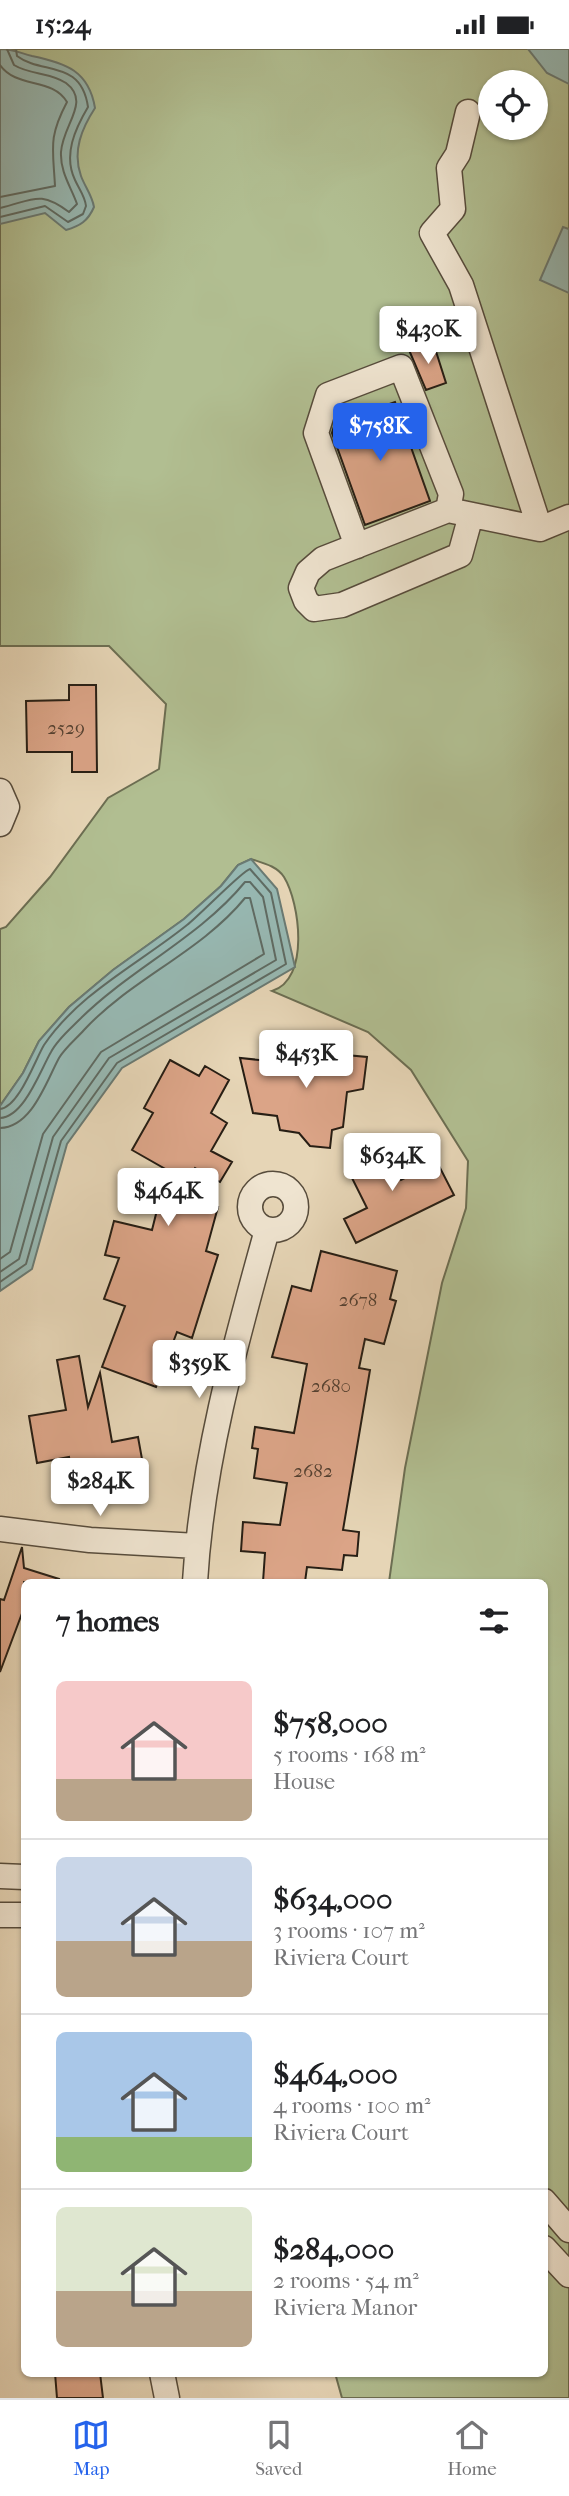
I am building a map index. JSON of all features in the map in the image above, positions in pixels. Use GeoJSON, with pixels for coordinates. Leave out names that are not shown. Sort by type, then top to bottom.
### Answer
{"type":"FeatureCollection","features":[{"type":"Feature","properties":{"kind":"street"},"geometry":{"type":"LineString","coordinates":[[468,112],[458,154],[449,168],[453,209],[432,233],[461,285],[540,529]]}},
{"type":"Feature","properties":{"kind":"street"},"geometry":{"type":"LineString","coordinates":[[357,546],[316,433],[328,395],[401,367],[459,513],[460,555],[342,605],[314,609],[306,601],[301,588],[308,572],[323,559],[357,546],[459,513],[540,529],[569,517]]}},
{"type":"Feature","properties":{"kind":"street"},"geometry":{"type":"LineString","coordinates":[[0,791],[7,807],[0,824]]}},
{"type":"Feature","properties":{"kind":"street"},"geometry":{"type":"LineString","coordinates":[[195,1579],[197,1546],[226,1380],[267,1230]]}},
{"type":"Feature","properties":{"kind":"street"},"geometry":{"type":"LineString","coordinates":[[0,1529],[90,1540],[197,1546]]}},
{"type":"Feature","properties":{"kind":"street"},"geometry":{"type":"LineString","coordinates":[[0,1876],[21,1877]]}},
{"type":"Feature","properties":{"kind":"street"},"geometry":{"type":"LineString","coordinates":[[0,1915],[21,1915]]}},
{"type":"Feature","properties":{"kind":"street"},"geometry":{"type":"LineString","coordinates":[[548,2205],[569,2229]]}},
{"type":"Feature","properties":{"kind":"street"},"geometry":{"type":"LineString","coordinates":[[548,2252],[569,2276]]}},
{"type":"Feature","properties":{"kind":"street"},"geometry":{"type":"LineString","coordinates":[[163,2377],[167,2398]]}},
{"type":"Feature","properties":{"kind":"green space"},"geometry":{"type":"Polygon","coordinates":[[[0,49],[569,49],[569,2398],[342,2398],[336,2377],[548,2377],[548,1579],[389,1579],[405,1468],[442,1283],[466,1208],[468,1161],[411,1070],[368,1032],[272,991],[284,984],[292,972],[297,957],[297,922],[290,889],[284,877],[274,868],[251,859],[238,865],[221,886],[184,919],[113,970],[69,1007],[39,1041],[23,1073],[0,1106],[0,929],[6,927],[50,877],[108,798],[159,769],[166,704],[109,646],[0,646],[0,49]]]}},
{"type":"Feature","properties":{"kind":"water"},"geometry":{"type":"Polygon","coordinates":[[[0,49],[13,50],[65,66],[81,77],[92,95],[95,108],[82,132],[78,167],[94,207],[86,219],[75,227],[66,230],[45,213],[0,224],[0,49]]]}},
{"type":"Feature","properties":{"kind":"water"},"geometry":{"type":"Polygon","coordinates":[[[528,49],[569,49],[569,84],[545,70],[528,49]]]}},
{"type":"Feature","properties":{"kind":"water"},"geometry":{"type":"Polygon","coordinates":[[[563,227],[569,229],[569,293],[540,280],[563,227]]]}},
{"type":"Feature","properties":{"kind":"water"},"geometry":{"type":"Polygon","coordinates":[[[251,859],[277,889],[295,967],[122,1068],[67,1144],[32,1269],[0,1291],[0,1106],[23,1073],[39,1041],[69,1007],[113,970],[184,919],[221,886],[238,865],[251,859]]]}},
{"type":"Feature","properties":{"kind":"building"},"geometry":{"type":"Polygon","coordinates":[[[433,342],[446,383],[426,390],[409,350],[433,342]]]}},
{"type":"Feature","properties":{"kind":"building"},"geometry":{"type":"Polygon","coordinates":[[[395,402],[430,501],[365,525],[332,433],[335,423],[395,402]]]}},
{"type":"Feature","properties":{"kind":"building"},"geometry":{"type":"Polygon","coordinates":[[[69,685],[96,685],[97,772],[72,772],[72,752],[27,752],[26,701],[69,700],[69,685]]]}},
{"type":"Feature","properties":{"kind":"building"},"geometry":{"type":"Polygon","coordinates":[[[312,1039],[343,1043],[346,1055],[367,1057],[363,1089],[347,1092],[343,1127],[332,1130],[330,1148],[310,1146],[299,1133],[280,1130],[277,1116],[253,1113],[240,1058],[309,1065],[312,1039]]]}},
{"type":"Feature","properties":{"kind":"building"},"geometry":{"type":"Polygon","coordinates":[[[170,1060],[199,1076],[205,1066],[229,1080],[211,1113],[227,1123],[211,1151],[232,1162],[220,1182],[195,1168],[179,1197],[218,1207],[206,1251],[218,1255],[192,1338],[177,1332],[156,1387],[102,1367],[125,1306],[104,1299],[119,1258],[105,1255],[114,1221],[152,1230],[167,1170],[132,1150],[153,1113],[144,1108],[170,1060]]]}},
{"type":"Feature","properties":{"kind":"building"},"geometry":{"type":"Polygon","coordinates":[[[385,1147],[401,1180],[437,1162],[454,1195],[356,1243],[344,1219],[367,1208],[346,1166],[385,1147]]]}},
{"type":"Feature","properties":{"kind":"building"},"geometry":{"type":"Polygon","coordinates":[[[321,1251],[397,1271],[390,1299],[396,1301],[384,1344],[365,1339],[359,1368],[370,1370],[343,1530],[359,1532],[357,1556],[344,1555],[342,1570],[307,1567],[305,1579],[263,1579],[265,1553],[241,1551],[243,1522],[280,1525],[287,1483],[254,1478],[258,1449],[252,1448],[255,1427],[294,1433],[307,1364],[272,1357],[292,1286],[311,1291],[321,1251]]]}},
{"type":"Feature","properties":{"kind":"building"},"geometry":{"type":"Polygon","coordinates":[[[79,1356],[88,1407],[100,1373],[112,1442],[138,1437],[144,1470],[92,1479],[93,1483],[74,1486],[69,1457],[37,1463],[29,1416],[66,1410],[57,1360],[79,1356]]]}},
{"type":"Feature","properties":{"kind":"building"},"geometry":{"type":"Polygon","coordinates":[[[22,1547],[24,1568],[59,1579],[21,1579],[21,1616],[0,1672],[0,1599],[4,1600],[22,1547]]]}},
{"type":"Feature","properties":{"kind":"building"},"geometry":{"type":"Polygon","coordinates":[[[55,2377],[100,2377],[103,2398],[57,2398],[55,2377]]]}}]}
